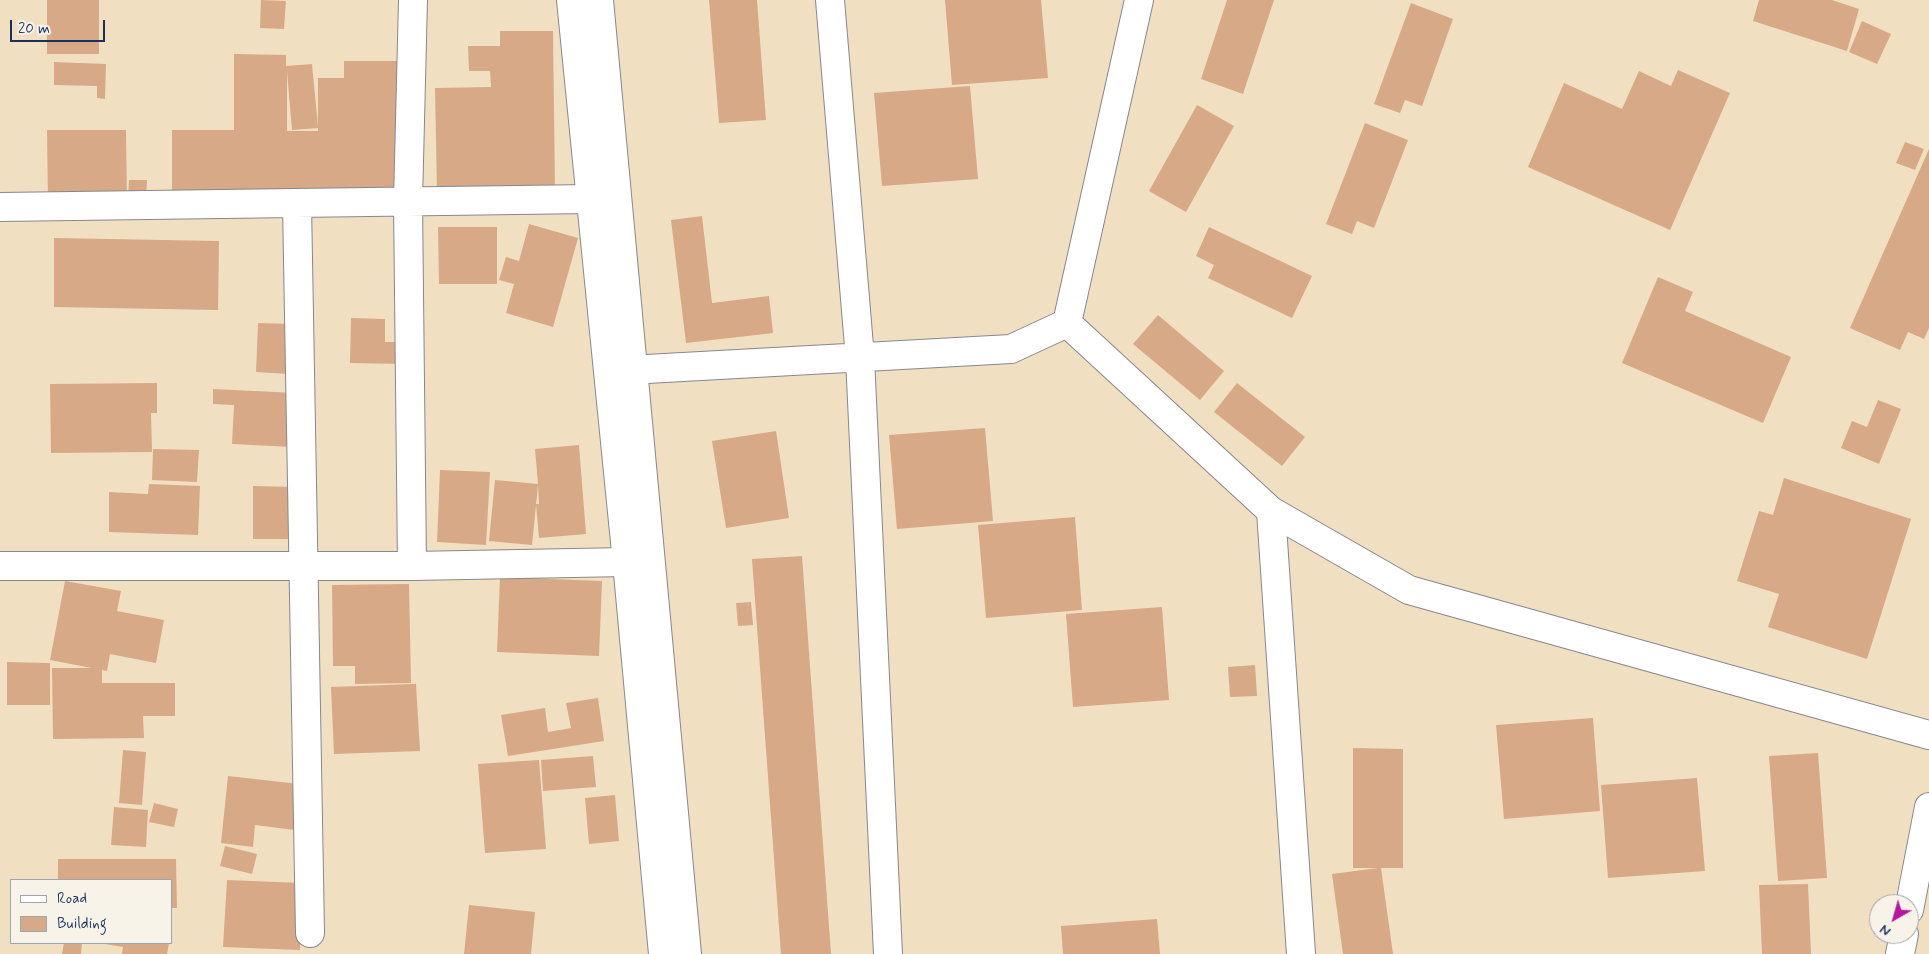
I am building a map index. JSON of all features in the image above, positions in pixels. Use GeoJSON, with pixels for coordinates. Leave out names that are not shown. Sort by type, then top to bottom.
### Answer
{"type":"FeatureCollection","features":[{"type":"Feature","properties":{"kind":"street"},"geometry":{"type":"LineString","coordinates":[[412,566],[408,202],[413,0]]}},
{"type":"Feature","properties":{"kind":"street"},"geometry":{"type":"LineString","coordinates":[[571,0],[591,199],[621,371],[687,954]]}},
{"type":"Feature","properties":{"kind":"street"},"geometry":{"type":"LineString","coordinates":[[599,0],[621,371],[628,562],[663,954]]}},
{"type":"Feature","properties":{"kind":"street"},"geometry":{"type":"LineString","coordinates":[[830,0],[860,358],[888,954]]}},
{"type":"Feature","properties":{"kind":"street"},"geometry":{"type":"LineString","coordinates":[[1067,323],[1139,0]]}},
{"type":"Feature","properties":{"kind":"street"},"geometry":{"type":"LineString","coordinates":[[0,207],[591,199]]}},
{"type":"Feature","properties":{"kind":"street"},"geometry":{"type":"LineString","coordinates":[[297,203],[310,933]]}},
{"type":"Feature","properties":{"kind":"street"},"geometry":{"type":"LineString","coordinates":[[621,371],[1011,349],[1067,323]]}},
{"type":"Feature","properties":{"kind":"street"},"geometry":{"type":"LineString","coordinates":[[1067,323],[1271,511],[1408,590],[1929,735]]}},
{"type":"Feature","properties":{"kind":"street"},"geometry":{"type":"LineString","coordinates":[[1271,511],[1301,954]]}},
{"type":"Feature","properties":{"kind":"street"},"geometry":{"type":"LineString","coordinates":[[0,566],[412,566],[628,562]]}},
{"type":"Feature","properties":{"kind":"street"},"geometry":{"type":"LineString","coordinates":[[1912,894],[1929,807]]}},
{"type":"Feature","properties":{"kind":"building"},"geometry":{"type":"Polygon","coordinates":[[[47,0],[99,0],[99,54],[47,54],[47,0]]]}},
{"type":"Feature","properties":{"kind":"building"},"geometry":{"type":"Polygon","coordinates":[[[261,0],[286,1],[284,29],[260,28],[261,0]]]}},
{"type":"Feature","properties":{"kind":"building"},"geometry":{"type":"Polygon","coordinates":[[[709,0],[757,0],[766,120],[719,123],[709,0]]]}},
{"type":"Feature","properties":{"kind":"building"},"geometry":{"type":"Polygon","coordinates":[[[945,0],[1041,0],[1048,78],[952,85],[945,0]]]}},
{"type":"Feature","properties":{"kind":"building"},"geometry":{"type":"Polygon","coordinates":[[[1227,0],[1274,0],[1243,94],[1201,79],[1227,0]]]}},
{"type":"Feature","properties":{"kind":"building"},"geometry":{"type":"Polygon","coordinates":[[[1759,0],[1832,0],[1859,9],[1847,51],[1753,21],[1759,0]]]}},
{"type":"Feature","properties":{"kind":"building"},"geometry":{"type":"Polygon","coordinates":[[[1411,3],[1453,19],[1422,106],[1405,100],[1400,113],[1374,104],[1411,3]]]}},
{"type":"Feature","properties":{"kind":"building"},"geometry":{"type":"Polygon","coordinates":[[[1862,21],[1891,34],[1877,64],[1849,52],[1862,21]]]}},
{"type":"Feature","properties":{"kind":"building"},"geometry":{"type":"Polygon","coordinates":[[[500,31],[553,31],[555,191],[437,192],[435,88],[491,87],[490,71],[469,71],[468,46],[500,46],[500,31]]]}},
{"type":"Feature","properties":{"kind":"building"},"geometry":{"type":"Polygon","coordinates":[[[234,54],[286,55],[286,66],[312,64],[318,126],[318,78],[344,78],[344,61],[401,61],[401,198],[172,198],[172,130],[234,130],[234,54]],[[287,71],[287,131],[318,131],[318,128],[292,130],[287,71]]]}},
{"type":"Feature","properties":{"kind":"building"},"geometry":{"type":"Polygon","coordinates":[[[54,62],[106,64],[105,99],[97,98],[97,86],[54,85],[54,62]]]}},
{"type":"Feature","properties":{"kind":"building"},"geometry":{"type":"Polygon","coordinates":[[[1678,70],[1730,93],[1670,230],[1528,167],[1564,83],[1622,109],[1639,71],[1671,86],[1678,70]]]}},
{"type":"Feature","properties":{"kind":"building"},"geometry":{"type":"Polygon","coordinates":[[[970,86],[978,179],[882,186],[874,93],[970,86]]]}},
{"type":"Feature","properties":{"kind":"building"},"geometry":{"type":"Polygon","coordinates":[[[1197,105],[1234,126],[1186,212],[1149,191],[1197,105]]]}},
{"type":"Feature","properties":{"kind":"building"},"geometry":{"type":"Polygon","coordinates":[[[1365,123],[1408,140],[1374,228],[1357,221],[1352,234],[1326,224],[1365,123]]]}},
{"type":"Feature","properties":{"kind":"building"},"geometry":{"type":"Polygon","coordinates":[[[47,130],[126,130],[127,201],[48,202],[47,130]]]}},
{"type":"Feature","properties":{"kind":"building"},"geometry":{"type":"Polygon","coordinates":[[[1905,142],[1924,149],[1915,170],[1896,163],[1905,142]]]}},
{"type":"Feature","properties":{"kind":"building"},"geometry":{"type":"Polygon","coordinates":[[[1929,149],[1929,328],[1924,339],[1908,332],[1900,350],[1850,328],[1929,149]]]}},
{"type":"Feature","properties":{"kind":"building"},"geometry":{"type":"Polygon","coordinates":[[[129,180],[147,180],[146,198],[128,197],[129,180]]]}},
{"type":"Feature","properties":{"kind":"building"},"geometry":{"type":"Polygon","coordinates":[[[702,216],[712,303],[769,296],[773,333],[686,343],[671,220],[702,216]]]}},
{"type":"Feature","properties":{"kind":"building"},"geometry":{"type":"Polygon","coordinates":[[[529,224],[578,238],[553,327],[506,313],[514,284],[499,280],[506,257],[519,261],[529,224]]]}},
{"type":"Feature","properties":{"kind":"building"},"geometry":{"type":"Polygon","coordinates":[[[438,227],[497,227],[497,284],[439,284],[438,227]]]}},
{"type":"Feature","properties":{"kind":"building"},"geometry":{"type":"Polygon","coordinates":[[[1209,227],[1312,276],[1292,318],[1208,278],[1214,265],[1196,256],[1209,227]]]}},
{"type":"Feature","properties":{"kind":"building"},"geometry":{"type":"Polygon","coordinates":[[[54,238],[219,241],[218,310],[54,307],[54,238]]]}},
{"type":"Feature","properties":{"kind":"building"},"geometry":{"type":"Polygon","coordinates":[[[1658,277],[1693,292],[1685,311],[1791,357],[1763,423],[1622,363],[1658,277]]]}},
{"type":"Feature","properties":{"kind":"building"},"geometry":{"type":"Polygon","coordinates":[[[1158,315],[1224,371],[1200,400],[1133,344],[1158,315]]]}},
{"type":"Feature","properties":{"kind":"building"},"geometry":{"type":"Polygon","coordinates":[[[351,318],[385,319],[385,342],[401,342],[401,364],[350,363],[351,318]]]}},
{"type":"Feature","properties":{"kind":"building"},"geometry":{"type":"Polygon","coordinates":[[[258,323],[290,324],[288,374],[256,372],[258,323]]]}},
{"type":"Feature","properties":{"kind":"building"},"geometry":{"type":"Polygon","coordinates":[[[157,383],[157,413],[151,413],[152,452],[51,453],[50,384],[157,383]]]}},
{"type":"Feature","properties":{"kind":"building"},"geometry":{"type":"Polygon","coordinates":[[[1237,383],[1305,437],[1282,466],[1214,412],[1237,383]]]}},
{"type":"Feature","properties":{"kind":"building"},"geometry":{"type":"Polygon","coordinates":[[[213,389],[296,393],[293,447],[232,444],[234,405],[213,404],[213,389]]]}},
{"type":"Feature","properties":{"kind":"building"},"geometry":{"type":"Polygon","coordinates":[[[1878,400],[1901,409],[1879,464],[1841,448],[1852,421],[1867,427],[1878,400]]]}},
{"type":"Feature","properties":{"kind":"building"},"geometry":{"type":"Polygon","coordinates":[[[985,428],[993,521],[897,529],[889,435],[985,428]]]}},
{"type":"Feature","properties":{"kind":"building"},"geometry":{"type":"Polygon","coordinates":[[[776,431],[789,518],[726,528],[712,441],[776,431]]]}},
{"type":"Feature","properties":{"kind":"building"},"geometry":{"type":"Polygon","coordinates":[[[579,445],[586,534],[539,538],[536,505],[532,545],[489,541],[495,480],[538,484],[535,449],[579,445]],[[538,485],[536,504],[539,504],[538,485]]]}},
{"type":"Feature","properties":{"kind":"building"},"geometry":{"type":"Polygon","coordinates":[[[153,449],[199,450],[197,482],[152,480],[153,449]]]}},
{"type":"Feature","properties":{"kind":"building"},"geometry":{"type":"Polygon","coordinates":[[[440,470],[490,472],[486,545],[437,542],[440,470]]]}},
{"type":"Feature","properties":{"kind":"building"},"geometry":{"type":"Polygon","coordinates":[[[1784,478],[1911,519],[1867,659],[1768,627],[1779,594],[1737,581],[1759,511],[1773,515],[1784,478]]]}},
{"type":"Feature","properties":{"kind":"building"},"geometry":{"type":"Polygon","coordinates":[[[149,484],[200,486],[198,535],[109,532],[109,492],[148,494],[149,484]]]}},
{"type":"Feature","properties":{"kind":"building"},"geometry":{"type":"Polygon","coordinates":[[[253,486],[294,487],[294,539],[253,539],[253,486]]]}},
{"type":"Feature","properties":{"kind":"building"},"geometry":{"type":"Polygon","coordinates":[[[1075,517],[1082,610],[986,618],[978,525],[1075,517]]]}},
{"type":"Feature","properties":{"kind":"building"},"geometry":{"type":"Polygon","coordinates":[[[802,556],[831,954],[781,954],[752,559],[802,556]]]}},
{"type":"Feature","properties":{"kind":"building"},"geometry":{"type":"Polygon","coordinates":[[[500,577],[602,581],[599,656],[497,652],[500,577]]]}},
{"type":"Feature","properties":{"kind":"building"},"geometry":{"type":"Polygon","coordinates":[[[65,581],[121,591],[117,611],[164,620],[156,663],[110,654],[107,671],[102,670],[102,683],[175,683],[175,716],[143,716],[144,738],[53,739],[52,668],[92,668],[50,660],[65,581]]]}},
{"type":"Feature","properties":{"kind":"building"},"geometry":{"type":"Polygon","coordinates":[[[409,584],[411,683],[355,684],[355,666],[333,666],[332,585],[409,584]]]}},
{"type":"Feature","properties":{"kind":"building"},"geometry":{"type":"Polygon","coordinates":[[[751,602],[753,625],[738,626],[736,603],[751,602]]]}},
{"type":"Feature","properties":{"kind":"building"},"geometry":{"type":"Polygon","coordinates":[[[1162,607],[1169,700],[1073,707],[1066,614],[1162,607]]]}},
{"type":"Feature","properties":{"kind":"building"},"geometry":{"type":"Polygon","coordinates":[[[7,662],[50,663],[50,705],[7,705],[7,662]]]}},
{"type":"Feature","properties":{"kind":"building"},"geometry":{"type":"Polygon","coordinates":[[[1255,665],[1257,696],[1230,697],[1228,667],[1255,665]]]}},
{"type":"Feature","properties":{"kind":"building"},"geometry":{"type":"Polygon","coordinates":[[[416,684],[420,751],[334,754],[331,687],[416,684]]]}},
{"type":"Feature","properties":{"kind":"building"},"geometry":{"type":"Polygon","coordinates":[[[598,698],[604,741],[508,756],[501,715],[545,708],[548,732],[571,728],[566,703],[598,698]]]}},
{"type":"Feature","properties":{"kind":"building"},"geometry":{"type":"Polygon","coordinates":[[[1593,718],[1600,811],[1504,819],[1496,725],[1593,718]]]}},
{"type":"Feature","properties":{"kind":"building"},"geometry":{"type":"Polygon","coordinates":[[[1353,748],[1403,749],[1403,868],[1381,868],[1393,954],[1343,954],[1332,874],[1378,868],[1353,868],[1353,748]]]}},
{"type":"Feature","properties":{"kind":"building"},"geometry":{"type":"Polygon","coordinates":[[[123,750],[146,752],[142,805],[119,803],[123,750]]]}},
{"type":"Feature","properties":{"kind":"building"},"geometry":{"type":"Polygon","coordinates":[[[1818,753],[1827,878],[1778,881],[1769,756],[1818,753]]]}},
{"type":"Feature","properties":{"kind":"building"},"geometry":{"type":"Polygon","coordinates":[[[593,756],[596,787],[543,791],[541,760],[593,756]]]}},
{"type":"Feature","properties":{"kind":"building"},"geometry":{"type":"Polygon","coordinates":[[[539,760],[546,849],[485,853],[478,764],[539,760]]]}},
{"type":"Feature","properties":{"kind":"building"},"geometry":{"type":"Polygon","coordinates":[[[228,776],[299,784],[294,830],[255,825],[253,847],[221,843],[228,776]]]}},
{"type":"Feature","properties":{"kind":"building"},"geometry":{"type":"Polygon","coordinates":[[[1697,778],[1705,871],[1608,878],[1601,785],[1697,778]]]}},
{"type":"Feature","properties":{"kind":"building"},"geometry":{"type":"Polygon","coordinates":[[[615,795],[619,841],[589,844],[585,798],[615,795]]]}},
{"type":"Feature","properties":{"kind":"building"},"geometry":{"type":"Polygon","coordinates":[[[154,803],[178,809],[174,827],[149,822],[154,803]]]}},
{"type":"Feature","properties":{"kind":"building"},"geometry":{"type":"Polygon","coordinates":[[[114,807],[148,810],[146,847],[111,845],[114,807]]]}},
{"type":"Feature","properties":{"kind":"building"},"geometry":{"type":"Polygon","coordinates":[[[225,846],[257,854],[252,874],[220,866],[225,846]]]}},
{"type":"Feature","properties":{"kind":"building"},"geometry":{"type":"Polygon","coordinates":[[[58,859],[176,859],[177,908],[172,908],[172,879],[58,879],[58,859]]]}},
{"type":"Feature","properties":{"kind":"building"},"geometry":{"type":"Polygon","coordinates":[[[227,880],[302,883],[300,950],[223,947],[227,880]]]}},
{"type":"Feature","properties":{"kind":"building"},"geometry":{"type":"Polygon","coordinates":[[[1808,884],[1811,954],[1762,954],[1759,885],[1808,884]]]}},
{"type":"Feature","properties":{"kind":"building"},"geometry":{"type":"Polygon","coordinates":[[[469,905],[535,912],[531,954],[464,954],[469,905]]]}},
{"type":"Feature","properties":{"kind":"building"},"geometry":{"type":"Polygon","coordinates":[[[1157,919],[1160,954],[1063,954],[1061,926],[1157,919]]]}},
{"type":"Feature","properties":{"kind":"building"},"geometry":{"type":"Polygon","coordinates":[[[64,944],[82,944],[81,954],[62,954],[64,944]]]}},
{"type":"Feature","properties":{"kind":"building"},"geometry":{"type":"Polygon","coordinates":[[[105,944],[169,944],[167,954],[122,954],[123,947],[105,944]]]}}]}
